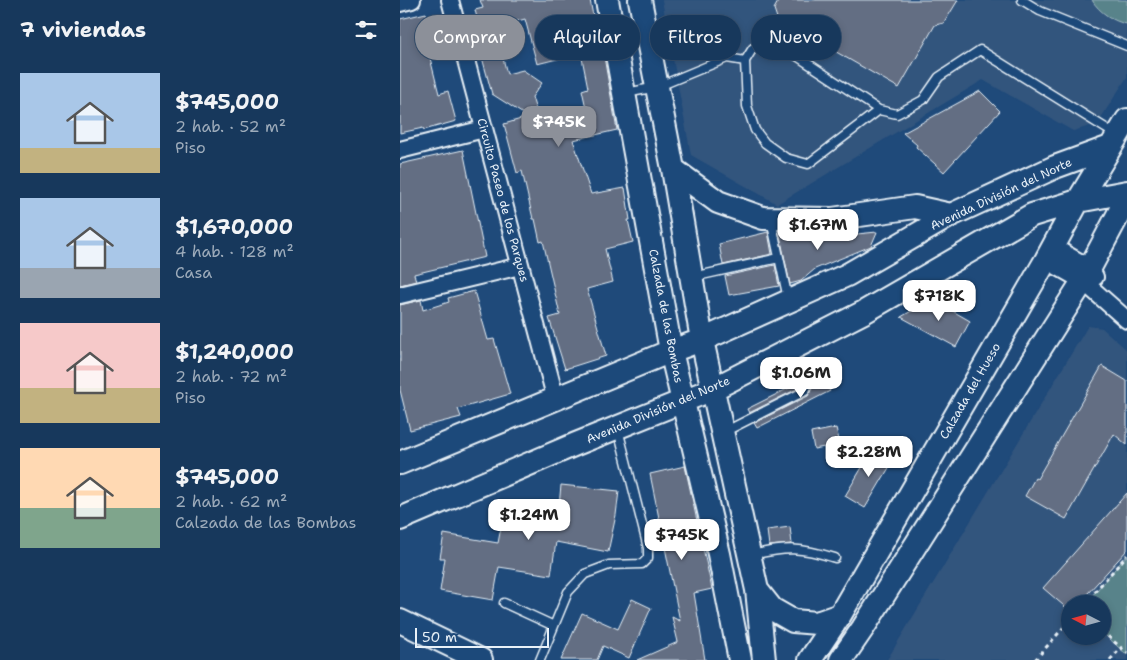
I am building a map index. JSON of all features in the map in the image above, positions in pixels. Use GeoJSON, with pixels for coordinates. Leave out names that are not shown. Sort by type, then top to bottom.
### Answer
{"type":"FeatureCollection","features":[{"type":"Feature","properties":{"kind":"main road","name":"Calzada de las Bombas"},"geometry":{"type":"LineString","coordinates":[[607,0],[671,351],[719,554],[740,660]]}},
{"type":"Feature","properties":{"kind":"main road"},"geometry":{"type":"LineString","coordinates":[[640,0],[673,169],[702,340],[757,590],[764,660]]}},
{"type":"Feature","properties":{"kind":"main road","name":"Avenida División del Norte"},"geometry":{"type":"LineString","coordinates":[[400,463],[671,351],[702,340],[847,275],[951,215],[1055,167],[1118,134]]}},
{"type":"Feature","properties":{"kind":"main road","name":"Calzada del Hueso"},"geometry":{"type":"LineString","coordinates":[[810,660],[840,615],[1118,134]]}},
{"type":"Feature","properties":{"kind":"main road"},"geometry":{"type":"LineString","coordinates":[[673,169],[718,202],[763,218],[832,219],[915,207],[951,215]]}},
{"type":"Feature","properties":{"kind":"main road","name":"Avenida División del Norte"},"geometry":{"type":"LineString","coordinates":[[401,520],[618,427],[713,389],[864,312],[1032,215],[1078,201],[1127,192]]}},
{"type":"Feature","properties":{"kind":"main road"},"geometry":{"type":"LineString","coordinates":[[841,660],[1087,274],[1127,198]]}},
{"type":"Feature","properties":{"kind":"main road"},"geometry":{"type":"LineString","coordinates":[[757,590],[772,610],[793,621],[817,623],[840,615]]}},
{"type":"Feature","properties":{"kind":"main road"},"geometry":{"type":"LineString","coordinates":[[400,621],[481,660]]}},
{"type":"Feature","properties":{"kind":"street"},"geometry":{"type":"LineString","coordinates":[[400,3],[412,0]]}},
{"type":"Feature","properties":{"kind":"street","name":"Circuito Paseo de los Parques"},"geometry":{"type":"LineString","coordinates":[[450,0],[556,400]]}},
{"type":"Feature","properties":{"kind":"street"},"geometry":{"type":"LineString","coordinates":[[400,150],[484,129]]}},
{"type":"Feature","properties":{"kind":"street"},"geometry":{"type":"LineString","coordinates":[[1050,253],[1087,274],[1123,316]]}},
{"type":"Feature","properties":{"kind":"street"},"geometry":{"type":"LineString","coordinates":[[400,294],[520,266]]}},
{"type":"Feature","properties":{"kind":"lane"},"geometry":{"type":"LineString","coordinates":[[1022,0],[1040,11],[1127,46]]}},
{"type":"Feature","properties":{"kind":"lane"},"geometry":{"type":"LineString","coordinates":[[879,110],[808,164],[786,158],[765,143],[755,130],[747,106],[745,61],[753,48],[766,44],[780,45],[879,110],[897,114],[923,100],[939,77],[980,50],[1118,134]]}},
{"type":"Feature","properties":{"kind":"lane"},"geometry":{"type":"LineString","coordinates":[[624,93],[657,87],[727,58],[745,61]]}},
{"type":"Feature","properties":{"kind":"lane"},"geometry":{"type":"LineString","coordinates":[[770,218],[788,301]]}},
{"type":"Feature","properties":{"kind":"lane"},"geometry":{"type":"LineString","coordinates":[[691,278],[779,258]]}},
{"type":"Feature","properties":{"kind":"lane"},"geometry":{"type":"LineString","coordinates":[[722,432],[806,390],[807,386],[790,350]]}},
{"type":"Feature","properties":{"kind":"lane"},"geometry":{"type":"LineString","coordinates":[[540,660],[568,592],[585,574],[609,565],[642,564],[648,558],[648,548],[618,427]]}},
{"type":"Feature","properties":{"kind":"lane"},"geometry":{"type":"LineString","coordinates":[[749,555],[772,550],[798,548],[835,558]]}},
{"type":"Feature","properties":{"kind":"lane"},"geometry":{"type":"LineString","coordinates":[[504,604],[554,626]]}},
{"type":"Feature","properties":{"kind":"path"},"geometry":{"type":"LineString","coordinates":[[1092,595],[1127,555]]}},
{"type":"Feature","properties":{"kind":"path"},"geometry":{"type":"LineString","coordinates":[[1035,660],[1061,630]]}},
{"type":"Feature","properties":{"kind":"path"},"geometry":{"type":"LineString","coordinates":[[1111,639],[1127,653]]}},
{"type":"Feature","properties":{"kind":"path"},"geometry":{"type":"LineString","coordinates":[[1110,660],[1121,648]]}},
{"type":"Feature","properties":{"kind":"shaded area"},"geometry":{"type":"Polygon","coordinates":[[[662,0],[1127,0],[1127,77],[1097,124],[1073,131],[983,80],[777,204],[691,155],[673,60],[741,60],[741,15],[665,15],[662,0]]]}},
{"type":"Feature","properties":{"kind":"shaded area"},"geometry":{"type":"Polygon","coordinates":[[[1088,326],[1102,328],[1127,350],[1127,660],[887,660],[1088,326]]]}},
{"type":"Feature","properties":{"kind":"green space"},"geometry":{"type":"Polygon","coordinates":[[[1092,0],[1127,0],[1127,24],[1107,16],[1092,0]]]}},
{"type":"Feature","properties":{"kind":"green space"},"geometry":{"type":"Polygon","coordinates":[[[1127,555],[1127,655],[1111,640],[1111,595],[1093,595],[1127,555]]]}},
{"type":"Feature","properties":{"kind":"building"},"geometry":{"type":"Polygon","coordinates":[[[480,0],[590,0],[593,15],[535,15],[535,56],[525,15],[476,15],[475,10],[483,8],[480,0]]]}},
{"type":"Feature","properties":{"kind":"building"},"geometry":{"type":"Polygon","coordinates":[[[779,0],[958,0],[944,23],[935,25],[899,88],[841,55],[841,15],[776,15],[774,9],[779,0]]]}},
{"type":"Feature","properties":{"kind":"building"},"geometry":{"type":"Polygon","coordinates":[[[415,16],[415,60],[430,60],[439,94],[448,91],[456,121],[424,130],[423,128],[400,133],[400,19],[415,16]]]}},
{"type":"Feature","properties":{"kind":"building"},"geometry":{"type":"Polygon","coordinates":[[[483,60],[503,60],[507,74],[523,70],[542,83],[532,97],[541,127],[588,117],[582,90],[588,88],[582,60],[605,60],[617,130],[573,140],[591,194],[625,188],[630,220],[628,220],[633,242],[605,249],[613,282],[587,289],[606,356],[565,369],[549,318],[560,315],[543,241],[540,242],[535,219],[533,219],[522,171],[517,173],[504,124],[528,117],[492,94],[483,60]]]}},
{"type":"Feature","properties":{"kind":"building"},"geometry":{"type":"Polygon","coordinates":[[[536,60],[553,60],[537,64],[536,60]]]}},
{"type":"Feature","properties":{"kind":"building"},"geometry":{"type":"Polygon","coordinates":[[[980,91],[1000,111],[944,172],[903,133],[980,91]]]}},
{"type":"Feature","properties":{"kind":"building"},"geometry":{"type":"Polygon","coordinates":[[[463,150],[485,257],[414,274],[416,281],[400,285],[400,164],[463,150]]]}},
{"type":"Feature","properties":{"kind":"building"},"geometry":{"type":"Polygon","coordinates":[[[779,231],[816,232],[817,238],[877,232],[871,246],[815,269],[801,281],[790,284],[779,231]]]}},
{"type":"Feature","properties":{"kind":"building"},"geometry":{"type":"Polygon","coordinates":[[[768,232],[772,254],[723,265],[719,244],[768,232]]]}},
{"type":"Feature","properties":{"kind":"building"},"geometry":{"type":"Polygon","coordinates":[[[775,265],[779,286],[729,295],[725,276],[775,265]]]}},
{"type":"Feature","properties":{"kind":"building"},"geometry":{"type":"Polygon","coordinates":[[[474,291],[488,340],[494,339],[510,394],[458,409],[461,417],[410,430],[400,390],[400,305],[421,300],[423,310],[449,302],[448,298],[474,291]]]}},
{"type":"Feature","properties":{"kind":"building"},"geometry":{"type":"Polygon","coordinates":[[[932,299],[970,321],[956,347],[901,317],[932,299]]]}},
{"type":"Feature","properties":{"kind":"building"},"geometry":{"type":"Polygon","coordinates":[[[1102,366],[1127,381],[1127,445],[1114,434],[1066,519],[1025,496],[1035,478],[1037,479],[1102,366]]]}},
{"type":"Feature","properties":{"kind":"building"},"geometry":{"type":"Polygon","coordinates":[[[821,372],[830,391],[757,428],[754,423],[808,396],[813,386],[809,377],[821,372]]]}},
{"type":"Feature","properties":{"kind":"building"},"geometry":{"type":"Polygon","coordinates":[[[799,383],[801,387],[749,413],[747,409],[799,383]]]}},
{"type":"Feature","properties":{"kind":"building"},"geometry":{"type":"Polygon","coordinates":[[[836,428],[840,444],[814,449],[811,433],[836,428]]]}},
{"type":"Feature","properties":{"kind":"building"},"geometry":{"type":"Polygon","coordinates":[[[873,449],[893,461],[865,508],[845,496],[873,449]]]}},
{"type":"Feature","properties":{"kind":"building"},"geometry":{"type":"Polygon","coordinates":[[[685,466],[712,589],[694,593],[705,660],[637,660],[678,642],[672,617],[680,621],[650,474],[685,466]]]}},
{"type":"Feature","properties":{"kind":"building"},"geometry":{"type":"Polygon","coordinates":[[[561,485],[619,491],[608,552],[556,542],[551,575],[499,567],[493,600],[440,591],[445,558],[440,558],[444,534],[498,543],[505,507],[558,517],[561,485]]]}},
{"type":"Feature","properties":{"kind":"building"},"geometry":{"type":"Polygon","coordinates":[[[1127,493],[1127,550],[1086,595],[1061,595],[1061,603],[1043,588],[1127,493]]]}},
{"type":"Feature","properties":{"kind":"building"},"geometry":{"type":"Polygon","coordinates":[[[790,527],[792,544],[769,546],[767,530],[790,527]]]}},
{"type":"Feature","properties":{"kind":"building"},"geometry":{"type":"Polygon","coordinates":[[[632,599],[651,608],[629,658],[603,646],[597,660],[561,660],[582,613],[618,629],[632,599]]]}}]}
